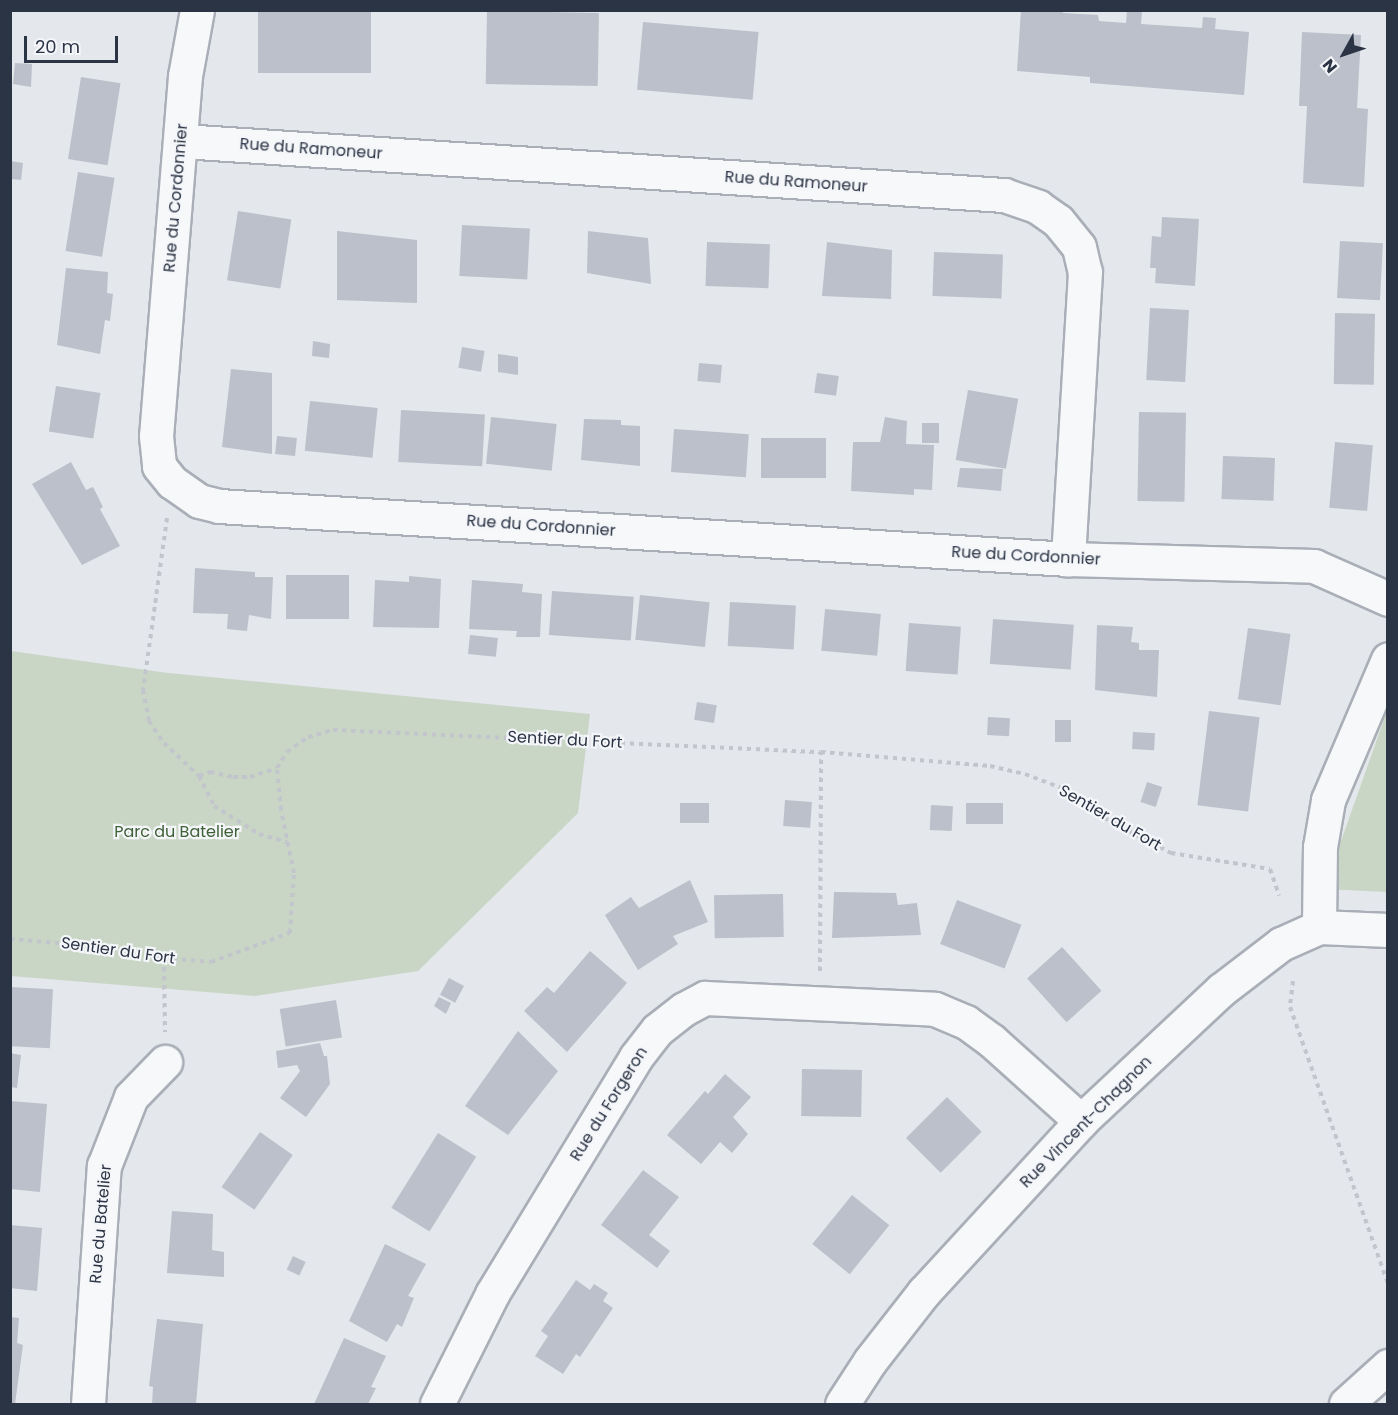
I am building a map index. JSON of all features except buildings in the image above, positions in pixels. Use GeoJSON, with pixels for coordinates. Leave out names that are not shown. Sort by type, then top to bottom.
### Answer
{"type":"FeatureCollection","features":[{"type":"Feature","properties":{"kind":"street","name":"Rue du Cordonnier"},"geometry":{"type":"LineString","coordinates":[[196,10],[185,76],[182,141],[156,436],[159,466],[172,482],[199,501],[219,506],[1068,559],[1314,566],[1388,598]]}},
{"type":"Feature","properties":{"kind":"street","name":"Rue du Ramoneur"},"geometry":{"type":"LineString","coordinates":[[182,141],[1004,195],[1038,207],[1058,221],[1079,248],[1085,272],[1068,559]]}},
{"type":"Feature","properties":{"kind":"street"},"geometry":{"type":"LineString","coordinates":[[1319,927],[1320,847],[1328,800],[1388,659]]}},
{"type":"Feature","properties":{"kind":"street","name":"Rue Vincent-Chagnon"},"geometry":{"type":"LineString","coordinates":[[842,1404],[870,1361],[924,1292],[1081,1122],[1221,990],[1258,959],[1281,944],[1319,927],[1388,930]]}},
{"type":"Feature","properties":{"kind":"street","name":"Rue du Forgeron"},"geometry":{"type":"LineString","coordinates":[[437,1404],[492,1294],[636,1057],[657,1030],[684,1009],[705,998],[935,1009],[966,1022],[992,1041],[1081,1122]]}},
{"type":"Feature","properties":{"kind":"street","name":"Rue du Batelier"},"geometry":{"type":"LineString","coordinates":[[88,1404],[104,1166],[131,1097],[165,1062]]}},
{"type":"Feature","properties":{"kind":"street"},"geometry":{"type":"LineString","coordinates":[[1347,1404],[1388,1366]]}},
{"type":"Feature","properties":{"kind":"path"},"geometry":{"type":"LineString","coordinates":[[172,482],[143,690],[148,721],[164,743],[199,776],[214,806],[259,834],[287,842]]}},
{"type":"Feature","properties":{"kind":"path","name":"Sentier du Fort"},"geometry":{"type":"LineString","coordinates":[[10,939],[92,946],[164,958],[211,962],[290,933],[294,873],[287,842],[277,768],[287,752],[308,737],[333,729],[821,752],[990,766],[1025,774],[1061,788],[1104,818],[1171,853],[1270,869],[1279,895]]}},
{"type":"Feature","properties":{"kind":"path"},"geometry":{"type":"LineString","coordinates":[[820,1002],[821,752]]}},
{"type":"Feature","properties":{"kind":"path"},"geometry":{"type":"LineString","coordinates":[[199,776],[210,771],[233,777],[250,777],[277,768]]}},
{"type":"Feature","properties":{"kind":"path"},"geometry":{"type":"LineString","coordinates":[[164,958],[165,1062]]}},
{"type":"Feature","properties":{"kind":"path"},"geometry":{"type":"LineString","coordinates":[[1293,981],[1290,1006],[1388,1283]]}},
{"type":"Feature","properties":{"kind":"green space","name":"Parc du Batelier"},"geometry":{"type":"Polygon","coordinates":[[[11,651],[168,673],[590,714],[578,813],[418,971],[255,996],[11,976],[11,651]]]}},
{"type":"Feature","properties":{"kind":"green space"},"geometry":{"type":"Polygon","coordinates":[[[1387,711],[1387,892],[1324,889],[1387,711]]]}}]}
